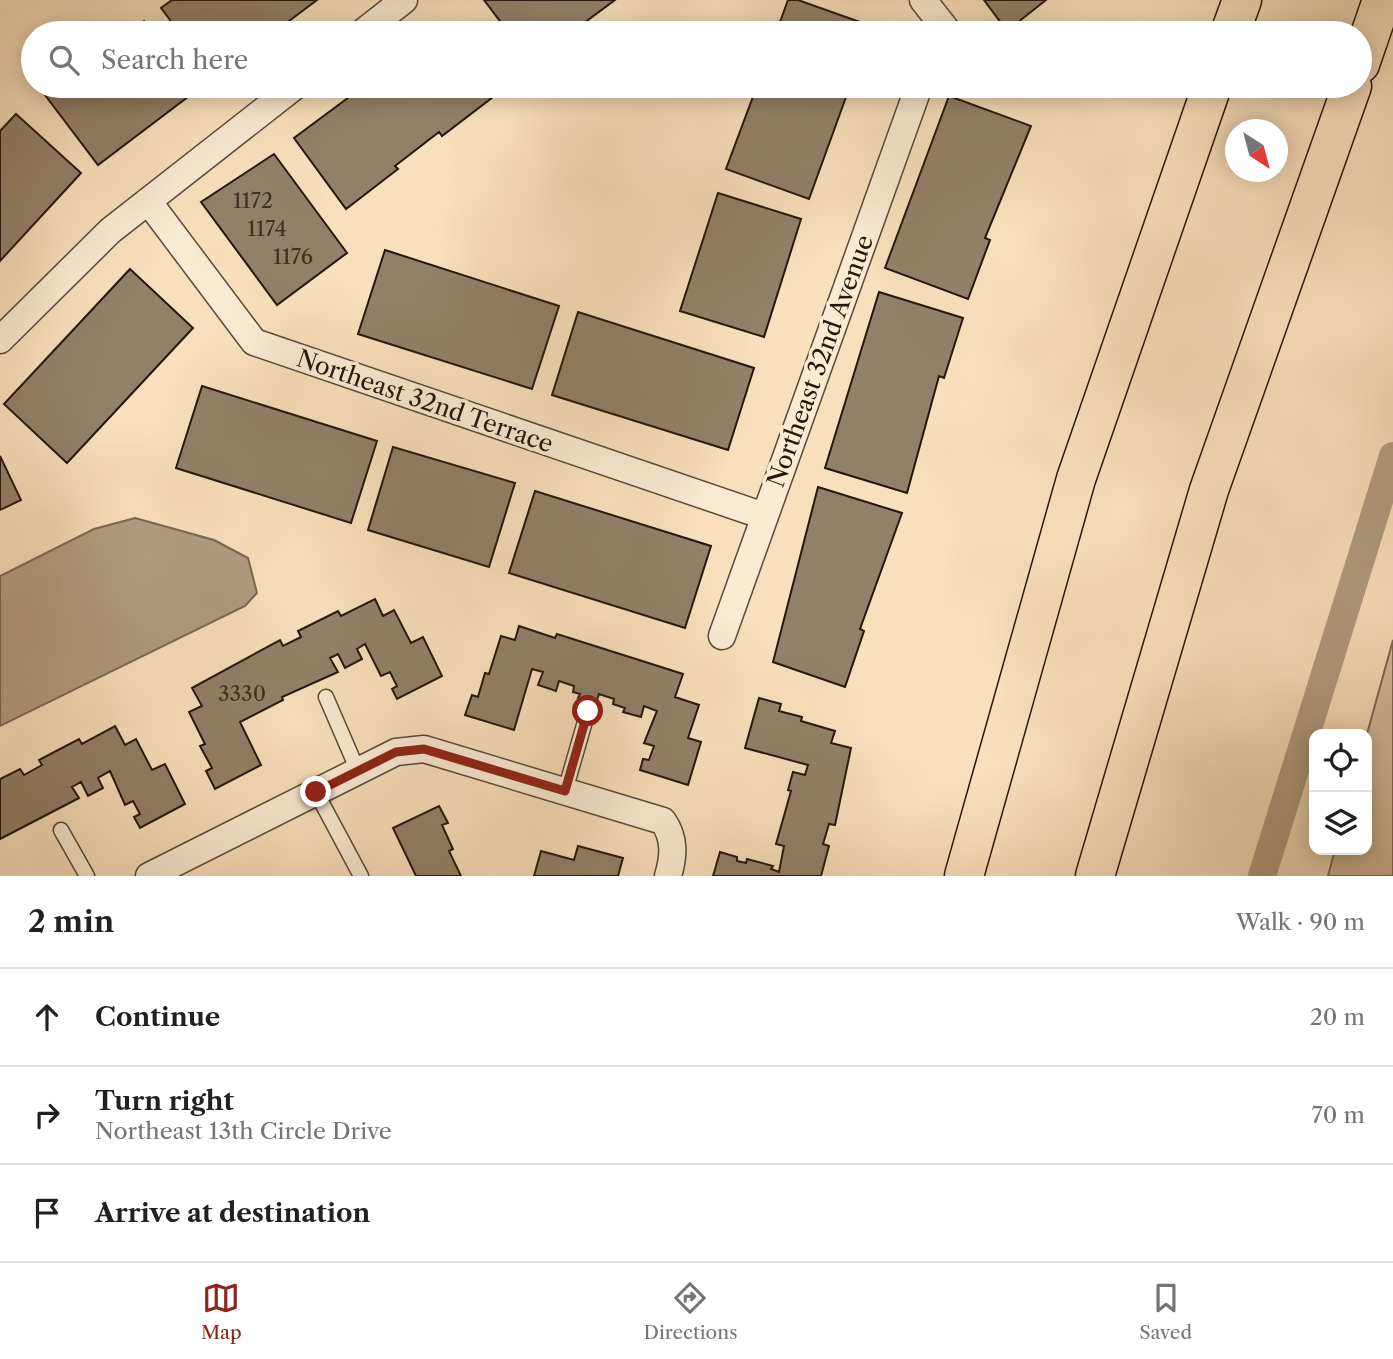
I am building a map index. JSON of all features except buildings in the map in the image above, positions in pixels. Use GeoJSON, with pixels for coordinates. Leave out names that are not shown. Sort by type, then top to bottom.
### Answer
{"type":"FeatureCollection","features":[{"type":"Feature","properties":{"kind":"highway"},"geometry":{"type":"LineString","coordinates":[[1234,21],[1242,0]]}},
{"type":"Feature","properties":{"kind":"highway"},"geometry":{"type":"LineString","coordinates":[[1372,29],[1382,0]]}},
{"type":"Feature","properties":{"kind":"highway"},"geometry":{"type":"LineString","coordinates":[[964,876],[1076,479],[1208,98]]}},
{"type":"Feature","properties":{"kind":"highway"},"geometry":{"type":"LineString","coordinates":[[1095,876],[1209,490],[1348,98]]}},
{"type":"Feature","properties":{"kind":"street"},"geometry":{"type":"LineString","coordinates":[[377,21],[404,0]]}},
{"type":"Feature","properties":{"kind":"street"},"geometry":{"type":"LineString","coordinates":[[923,0],[937,21]]}},
{"type":"Feature","properties":{"kind":"street"},"geometry":{"type":"LineString","coordinates":[[0,340],[110,231],[280,98]]}},
{"type":"Feature","properties":{"kind":"street","name":"Northeast 32nd Avenue"},"geometry":{"type":"LineString","coordinates":[[722,636],[915,98]]}},
{"type":"Feature","properties":{"kind":"street","name":"Northeast 32nd Terrace"},"geometry":{"type":"LineString","coordinates":[[148,201],[254,342],[764,516]]}},
{"type":"Feature","properties":{"kind":"street"},"geometry":{"type":"LineString","coordinates":[[149,876],[396,752],[424,749],[663,821],[671,832],[673,858],[668,876]]}},
{"type":"Feature","properties":{"kind":"lane"},"geometry":{"type":"LineString","coordinates":[[326,697],[358,771]]}},
{"type":"Feature","properties":{"kind":"lane"},"geometry":{"type":"LineString","coordinates":[[565,791],[588,711]]}},
{"type":"Feature","properties":{"kind":"lane"},"geometry":{"type":"LineString","coordinates":[[316,792],[361,876]]}},
{"type":"Feature","properties":{"kind":"lane"},"geometry":{"type":"LineString","coordinates":[[61,830],[87,876]]}},
{"type":"Feature","properties":{"kind":"shaded area"},"geometry":{"type":"Polygon","coordinates":[[[135,518],[214,540],[248,558],[257,593],[245,606],[0,726],[0,576],[94,529],[135,518]]]}},
{"type":"Feature","properties":{"kind":"shaded area"},"geometry":{"type":"Polygon","coordinates":[[[1393,640],[1393,876],[1328,876],[1334,855],[1372,855],[1372,729],[1368,729],[1393,640]]]}},
{"type":"Feature","properties":{"kind":"waterway"},"geometry":{"type":"LineString","coordinates":[[1262,876],[1393,456]]}},
{"type":"Feature","properties":{"kind":"route"},"geometry":{"type":"LineString","coordinates":[[316,792],[396,752],[424,749],[565,791],[588,711]]}}]}
